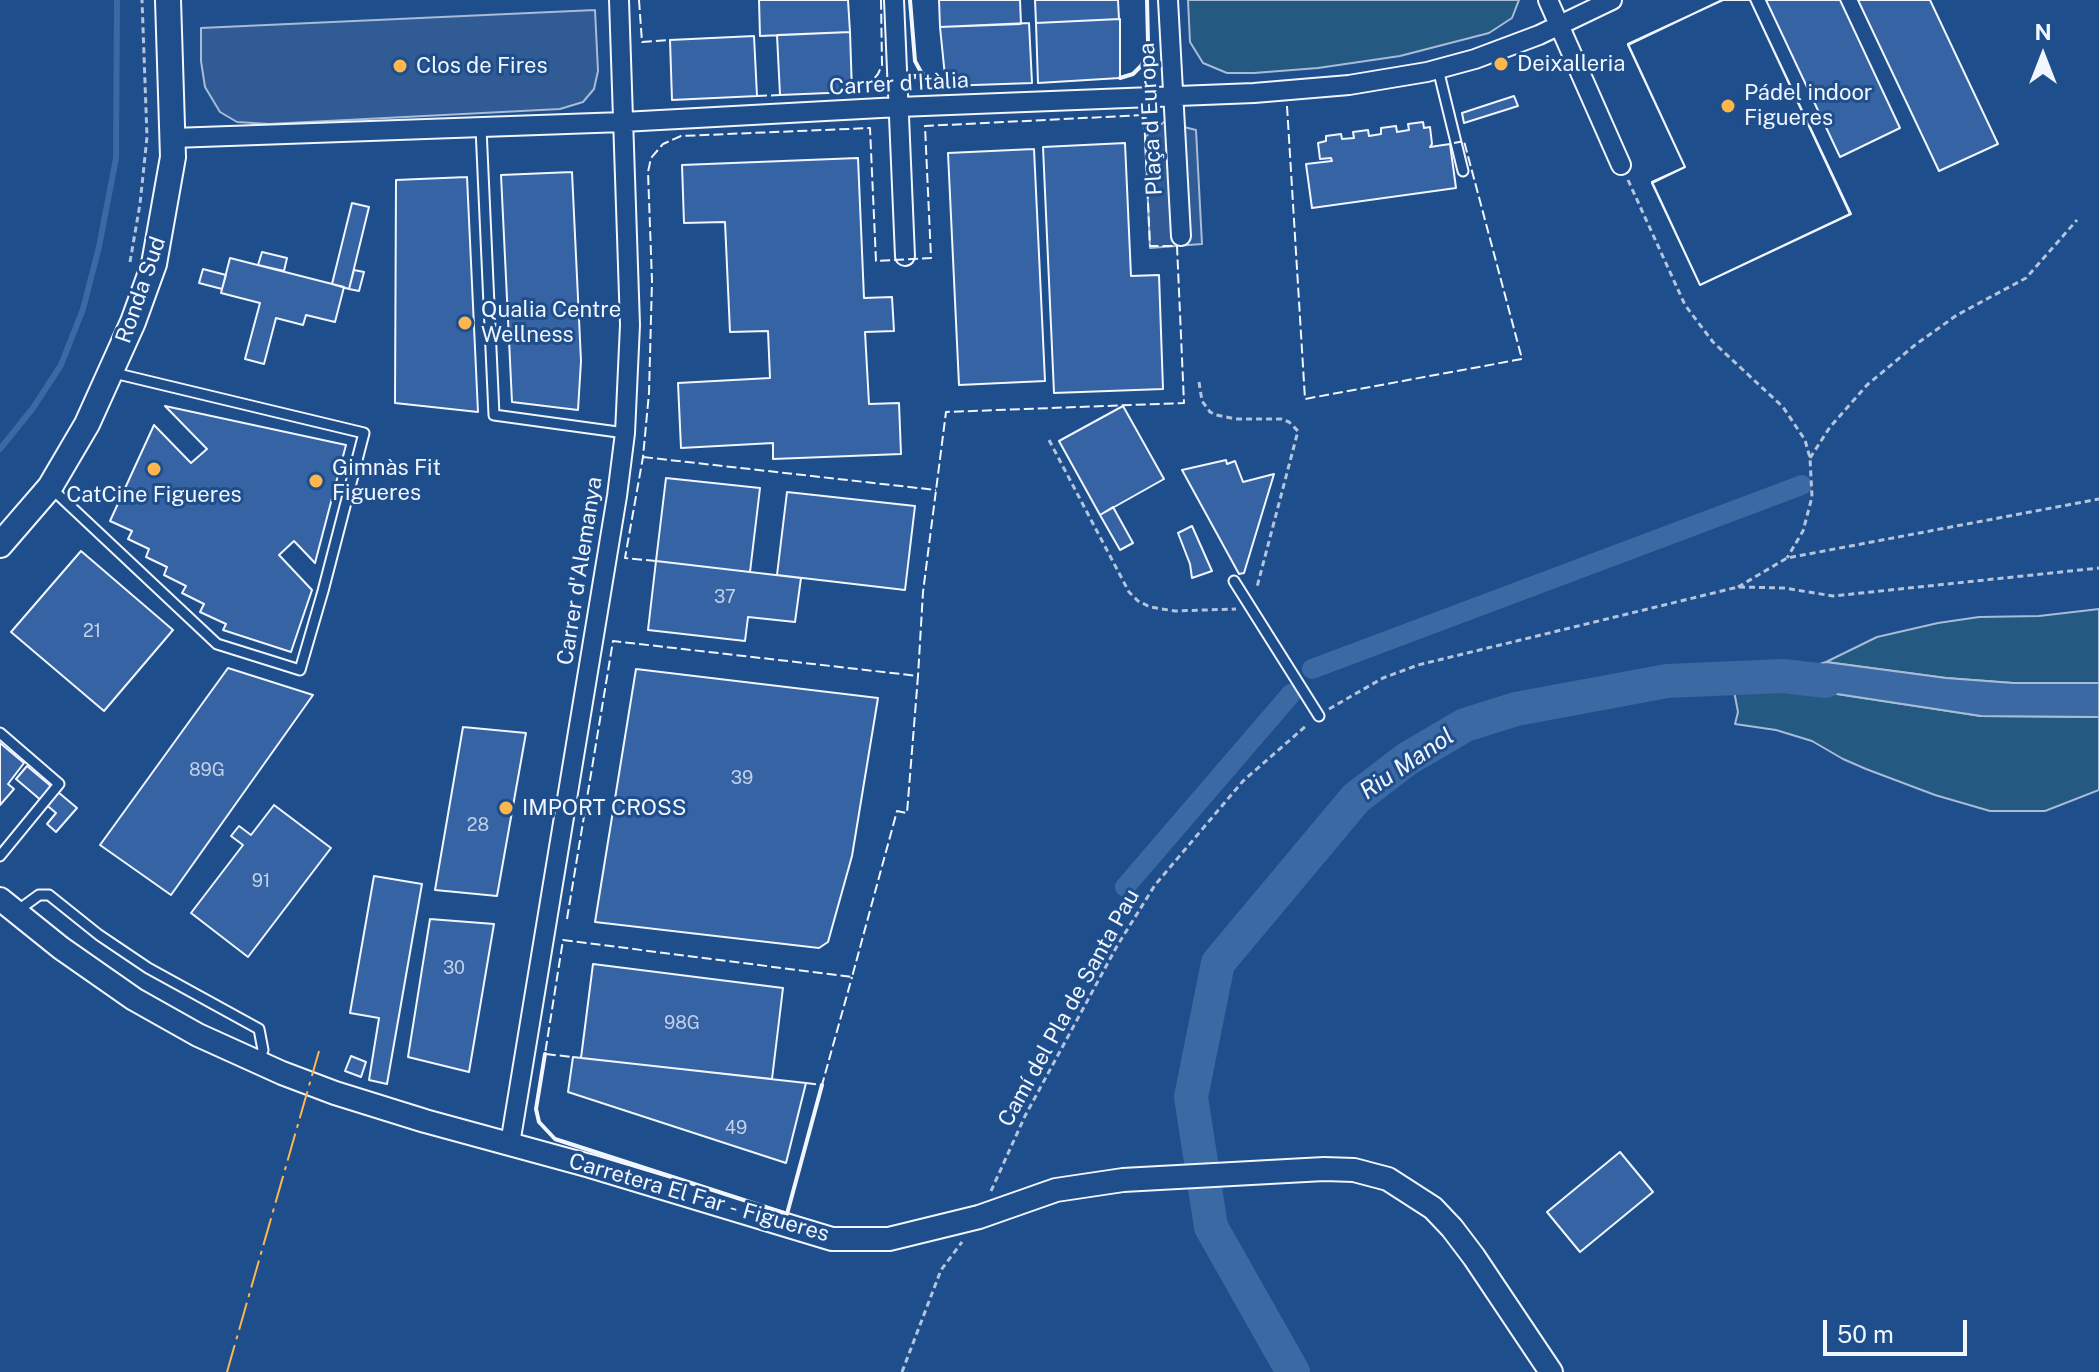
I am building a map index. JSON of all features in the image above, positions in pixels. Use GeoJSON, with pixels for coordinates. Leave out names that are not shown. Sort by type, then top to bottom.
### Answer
{"type":"FeatureCollection","features":[{"type":"Feature","properties":{"kind":"main road","name":"Ronda Sud"},"geometry":{"type":"LineString","coordinates":[[0,545],[50,487],[87,424],[133,322],[154,264],[171,175],[173,138],[168,0]]}},
{"type":"Feature","properties":{"kind":"street","name":"Carrer d'Alemanya"},"geometry":{"type":"LineString","coordinates":[[510,1144],[625,433],[630,325],[619,0]]}},
{"type":"Feature","properties":{"kind":"street"},"geometry":{"type":"LineString","coordinates":[[894,0],[905,256]]}},
{"type":"Feature","properties":{"kind":"street","name":"Plaça d'Europa"},"geometry":{"type":"LineString","coordinates":[[1168,0],[1181,236]]}},
{"type":"Feature","properties":{"kind":"street"},"geometry":{"type":"LineString","coordinates":[[1548,0],[1621,165]]}},
{"type":"Feature","properties":{"kind":"street","name":"Carrer d'Itàlia"},"geometry":{"type":"LineString","coordinates":[[173,138],[623,122],[1254,93],[1349,85],[1475,59],[1612,0]]}},
{"type":"Feature","properties":{"kind":"street","name":"Carretera El Far - Figueres"},"geometry":{"type":"LineString","coordinates":[[8,905],[61,948],[134,999],[198,1035],[258,1063],[335,1093],[832,1239],[889,1239],[979,1217],[1056,1190],[1123,1180],[1316,1170],[1354,1170],[1388,1179],[1433,1208],[1474,1257],[1551,1372]]}},
{"type":"Feature","properties":{"kind":"lane"},"geometry":{"type":"LineString","coordinates":[[1438,69],[1463,171]]}},
{"type":"Feature","properties":{"kind":"lane"},"geometry":{"type":"LineString","coordinates":[[481,128],[494,415],[625,433]]}},
{"type":"Feature","properties":{"kind":"lane"},"geometry":{"type":"LineString","coordinates":[[50,487],[217,644],[300,670],[364,433],[110,372]]}},
{"type":"Feature","properties":{"kind":"lane"},"geometry":{"type":"LineString","coordinates":[[1234,581],[1319,716]]}},
{"type":"Feature","properties":{"kind":"lane"},"geometry":{"type":"LineString","coordinates":[[0,733],[59,784],[0,855]]}},
{"type":"Feature","properties":{"kind":"lane"},"geometry":{"type":"LineString","coordinates":[[8,905],[49,895],[99,935],[148,968],[252,1023],[263,1039],[258,1063]]}},
{"type":"Feature","properties":{"kind":"path"},"geometry":{"type":"LineString","coordinates":[[128,273],[147,137],[142,0]]}},
{"type":"Feature","properties":{"kind":"path"},"geometry":{"type":"LineString","coordinates":[[1621,165],[1685,305],[1713,342],[1783,407],[1794,421],[1810,458],[1812,497],[1808,518],[1787,558]]}},
{"type":"Feature","properties":{"kind":"path"},"geometry":{"type":"LineString","coordinates":[[1810,458],[1830,427],[1867,385],[1957,315],[2026,278],[2077,220]]}},
{"type":"Feature","properties":{"kind":"path"},"geometry":{"type":"LineString","coordinates":[[1049,440],[1129,592],[1138,601],[1150,607],[1175,611],[1251,608],[1298,431],[1281,419],[1236,419],[1216,415],[1202,401],[1199,382]]}},
{"type":"Feature","properties":{"kind":"path"},"geometry":{"type":"LineString","coordinates":[[1738,587],[1787,558],[2099,499]]}},
{"type":"Feature","properties":{"kind":"path"},"geometry":{"type":"LineString","coordinates":[[1738,587],[1784,588],[1833,596],[2099,568]]}},
{"type":"Feature","properties":{"kind":"path","name":"Camí del Pla de Santa Pau"},"geometry":{"type":"LineString","coordinates":[[902,1372],[941,1270],[979,1217],[1025,1116],[1117,946],[1155,885],[1243,781],[1319,716],[1353,693],[1394,673],[1738,587]]}},
{"type":"Feature","properties":{"kind":"shaded area"},"geometry":{"type":"Polygon","coordinates":[[[1188,0],[1519,0],[1512,18],[1489,33],[1400,56],[1318,68],[1227,73],[1203,63],[1190,42],[1188,0]]]}},
{"type":"Feature","properties":{"kind":"shaded area","name":"Clos de Fires"},"geometry":{"type":"Polygon","coordinates":[[[595,10],[598,71],[594,89],[583,102],[560,109],[269,124],[237,122],[220,112],[205,87],[201,28],[595,10]]]}},
{"type":"Feature","properties":{"kind":"shaded area"},"geometry":{"type":"Polygon","coordinates":[[[1164,122],[1196,130],[1202,244],[1150,248],[1145,137],[1164,122]]]}},
{"type":"Feature","properties":{"kind":"shaded area"},"geometry":{"type":"Polygon","coordinates":[[[2099,609],[2099,683],[2013,683],[1946,678],[1826,662],[1877,637],[1938,623],[1979,617],[2039,616],[2099,609]]]}},
{"type":"Feature","properties":{"kind":"shaded area"},"geometry":{"type":"Polygon","coordinates":[[[1826,662],[1946,678],[2013,683],[2099,683],[2099,717],[1981,716],[1811,690],[1734,691],[1826,662]]]}},
{"type":"Feature","properties":{"kind":"shaded area"},"geometry":{"type":"Polygon","coordinates":[[[1811,690],[1981,716],[2099,717],[2099,790],[2045,811],[1990,811],[1935,795],[1866,769],[1812,741],[1776,730],[1735,724],[1738,712],[1734,691],[1811,690]]]}},
{"type":"Feature","properties":{"kind":"building"},"geometry":{"type":"Polygon","coordinates":[[[759,0],[848,0],[850,32],[760,36],[759,0]]]}},
{"type":"Feature","properties":{"kind":"building"},"geometry":{"type":"Polygon","coordinates":[[[939,0],[1020,0],[1021,24],[940,27],[939,0]]]}},
{"type":"Feature","properties":{"kind":"building"},"geometry":{"type":"Polygon","coordinates":[[[1035,0],[1118,0],[1119,19],[1036,23],[1035,0]]]}},
{"type":"Feature","properties":{"kind":"building","name":"Pádel indoor Figueres"},"geometry":{"type":"Polygon","coordinates":[[[1722,0],[1750,0],[1850,214],[1700,285],[1652,182],[1685,167],[1628,45],[1722,0]]]}},
{"type":"Feature","properties":{"kind":"building","name":"Pádel indoor Figueres"},"geometry":{"type":"Polygon","coordinates":[[[1723,0],[1750,0],[1851,214],[1700,285],[1652,183],[1685,167],[1628,44],[1723,0]]]}},
{"type":"Feature","properties":{"kind":"building"},"geometry":{"type":"Polygon","coordinates":[[[1766,0],[1840,0],[1900,128],[1840,157],[1766,0]]]}},
{"type":"Feature","properties":{"kind":"building"},"geometry":{"type":"Polygon","coordinates":[[[1858,0],[1930,0],[1998,144],[1939,171],[1858,0]]]}},
{"type":"Feature","properties":{"kind":"building"},"geometry":{"type":"Polygon","coordinates":[[[1120,19],[1120,78],[1038,83],[1036,23],[1120,19]]]}},
{"type":"Feature","properties":{"kind":"building"},"geometry":{"type":"Polygon","coordinates":[[[1029,23],[1032,83],[946,86],[940,27],[1029,23]]]}},
{"type":"Feature","properties":{"kind":"building"},"geometry":{"type":"Polygon","coordinates":[[[850,32],[852,92],[780,95],[777,35],[850,32]]]}},
{"type":"Feature","properties":{"kind":"building"},"geometry":{"type":"Polygon","coordinates":[[[754,36],[757,96],[672,100],[670,40],[754,36]]]}},
{"type":"Feature","properties":{"kind":"building"},"geometry":{"type":"Polygon","coordinates":[[[1514,96],[1518,106],[1464,123],[1462,113],[1514,96]]]}},
{"type":"Feature","properties":{"kind":"building"},"geometry":{"type":"Polygon","coordinates":[[[1423,122],[1424,128],[1430,127],[1430,147],[1450,144],[1456,188],[1312,208],[1306,164],[1332,161],[1331,158],[1320,159],[1318,143],[1326,141],[1326,136],[1341,134],[1342,139],[1354,138],[1353,132],[1368,130],[1369,136],[1381,134],[1381,128],[1396,126],[1397,132],[1409,130],[1408,124],[1423,122]]]}},
{"type":"Feature","properties":{"kind":"building"},"geometry":{"type":"Polygon","coordinates":[[[1125,143],[1131,276],[1159,275],[1163,389],[1054,393],[1043,147],[1125,143]]]}},
{"type":"Feature","properties":{"kind":"building"},"geometry":{"type":"Polygon","coordinates":[[[1034,149],[1045,381],[959,385],[948,153],[1034,149]]]}},
{"type":"Feature","properties":{"kind":"building"},"geometry":{"type":"Polygon","coordinates":[[[858,158],[864,298],[892,297],[894,331],[865,332],[869,404],[899,403],[901,454],[773,459],[773,443],[681,448],[678,383],[770,378],[768,331],[730,332],[725,222],[684,223],[682,165],[858,158]]]}},
{"type":"Feature","properties":{"kind":"building"},"geometry":{"type":"Polygon","coordinates":[[[572,172],[581,361],[578,410],[512,402],[501,175],[572,172]]]}},
{"type":"Feature","properties":{"kind":"building"},"geometry":{"type":"Polygon","coordinates":[[[467,177],[478,412],[395,403],[396,180],[467,177]]]}},
{"type":"Feature","properties":{"kind":"building"},"geometry":{"type":"Polygon","coordinates":[[[352,203],[369,207],[349,289],[332,284],[352,203]]]}},
{"type":"Feature","properties":{"kind":"building"},"geometry":{"type":"Polygon","coordinates":[[[262,252],[287,258],[284,271],[258,265],[262,252]]]}},
{"type":"Feature","properties":{"kind":"building"},"geometry":{"type":"Polygon","coordinates":[[[230,258],[344,287],[335,322],[306,315],[303,325],[276,318],[264,364],[245,359],[260,303],[221,293],[230,258]]]}},
{"type":"Feature","properties":{"kind":"building"},"geometry":{"type":"Polygon","coordinates":[[[203,269],[226,275],[222,289],[199,283],[203,269]]]}},
{"type":"Feature","properties":{"kind":"building"},"geometry":{"type":"Polygon","coordinates":[[[354,270],[364,272],[359,291],[349,289],[354,270]]]}},
{"type":"Feature","properties":{"kind":"building"},"geometry":{"type":"Polygon","coordinates":[[[165,406],[346,445],[315,563],[294,541],[279,555],[312,590],[291,652],[223,630],[226,624],[200,612],[204,604],[182,593],[186,586],[164,575],[167,567],[146,557],[149,549],[128,539],[132,531],[110,521],[154,425],[191,463],[207,449],[165,406]]]}},
{"type":"Feature","properties":{"kind":"building"},"geometry":{"type":"Polygon","coordinates":[[[1123,406],[1164,479],[1100,515],[1059,441],[1123,406]]]}},
{"type":"Feature","properties":{"kind":"building"},"geometry":{"type":"Polygon","coordinates":[[[1226,460],[1227,464],[1235,461],[1243,482],[1274,474],[1244,573],[1239,574],[1182,470],[1226,460]]]}},
{"type":"Feature","properties":{"kind":"building"},"geometry":{"type":"Polygon","coordinates":[[[666,478],[760,488],[750,572],[656,561],[666,478]]]}},
{"type":"Feature","properties":{"kind":"building"},"geometry":{"type":"Polygon","coordinates":[[[787,492],[915,506],[905,590],[777,575],[787,492]]]}},
{"type":"Feature","properties":{"kind":"building"},"geometry":{"type":"Polygon","coordinates":[[[1113,507],[1133,543],[1120,550],[1100,515],[1113,507]]]}},
{"type":"Feature","properties":{"kind":"building"},"geometry":{"type":"Polygon","coordinates":[[[1192,526],[1212,571],[1192,578],[1178,533],[1192,526]]]}},
{"type":"Feature","properties":{"kind":"building"},"geometry":{"type":"Polygon","coordinates":[[[81,551],[173,630],[104,711],[11,632],[81,551]]]}},
{"type":"Feature","properties":{"kind":"building"},"geometry":{"type":"Polygon","coordinates":[[[656,561],[801,578],[795,622],[748,617],[745,641],[648,630],[656,561]]]}},
{"type":"Feature","properties":{"kind":"building"},"geometry":{"type":"Polygon","coordinates":[[[228,668],[313,695],[171,895],[100,845],[228,668]]]}},
{"type":"Feature","properties":{"kind":"building"},"geometry":{"type":"Polygon","coordinates":[[[636,669],[878,698],[852,856],[828,942],[819,948],[595,922],[636,669]]]}},
{"type":"Feature","properties":{"kind":"building"},"geometry":{"type":"Polygon","coordinates":[[[463,727],[526,733],[497,896],[435,890],[463,727]]]}},
{"type":"Feature","properties":{"kind":"building"},"geometry":{"type":"Polygon","coordinates":[[[0,743],[24,763],[8,784],[14,789],[0,805],[0,743]]]}},
{"type":"Feature","properties":{"kind":"building"},"geometry":{"type":"Polygon","coordinates":[[[27,766],[77,808],[56,832],[47,824],[56,813],[16,779],[27,766]]]}},
{"type":"Feature","properties":{"kind":"building"},"geometry":{"type":"Polygon","coordinates":[[[274,805],[331,848],[248,957],[191,913],[243,845],[231,836],[239,826],[251,835],[274,805]]]}},
{"type":"Feature","properties":{"kind":"building"},"geometry":{"type":"Polygon","coordinates":[[[374,876],[422,884],[387,1084],[369,1080],[379,1018],[350,1013],[374,876]]]}},
{"type":"Feature","properties":{"kind":"building"},"geometry":{"type":"Polygon","coordinates":[[[430,919],[494,924],[469,1072],[408,1057],[430,919]]]}},
{"type":"Feature","properties":{"kind":"building"},"geometry":{"type":"Polygon","coordinates":[[[593,964],[783,988],[772,1079],[581,1058],[593,964]]]}},
{"type":"Feature","properties":{"kind":"building"},"geometry":{"type":"Polygon","coordinates":[[[351,1056],[366,1062],[361,1077],[345,1071],[351,1056]]]}},
{"type":"Feature","properties":{"kind":"building"},"geometry":{"type":"Polygon","coordinates":[[[573,1057],[806,1083],[786,1163],[568,1092],[573,1057]]]}},
{"type":"Feature","properties":{"kind":"building"},"geometry":{"type":"Polygon","coordinates":[[[1620,1152],[1653,1192],[1580,1252],[1547,1212],[1620,1152]]]}},
{"type":"Feature","properties":{"kind":"waterway"},"geometry":{"type":"LineString","coordinates":[[0,449],[33,408],[61,365],[83,309],[116,158],[117,0]]}},
{"type":"Feature","properties":{"kind":"waterway"},"geometry":{"type":"LineString","coordinates":[[1312,669],[1802,485]]}},
{"type":"Feature","properties":{"kind":"waterway","name":"Riu Manol"},"geometry":{"type":"LineString","coordinates":[[1293,1372],[1211,1227],[1191,1097],[1218,963],[1356,798],[1407,759],[1465,725],[1516,709],[1667,681],[1783,676],[1826,681]]}},
{"type":"Feature","properties":{"kind":"waterway"},"geometry":{"type":"LineString","coordinates":[[1125,887],[1291,694]]}},
{"type":"Feature","properties":{"kind":"fence"},"geometry":{"type":"LineString","coordinates":[[639,0],[642,42],[670,40]]}},
{"type":"Feature","properties":{"kind":"fence"},"geometry":{"type":"LineString","coordinates":[[852,92],[866,88],[882,65],[881,0]]}},
{"type":"Feature","properties":{"kind":"fence"},"geometry":{"type":"LineString","coordinates":[[757,96],[780,95]]}},
{"type":"Feature","properties":{"kind":"fence"},"geometry":{"type":"LineString","coordinates":[[1287,106],[1305,399],[1522,359],[1464,141],[1454,143]]}},
{"type":"Feature","properties":{"kind":"fence"},"geometry":{"type":"LineString","coordinates":[[656,561],[625,558],[643,457],[649,393],[652,281],[648,172],[651,158],[663,144],[681,136],[870,128],[876,261],[931,258],[925,126],[1144,115],[1150,246],[1177,246],[1184,403],[946,412],[923,592],[918,676]]}},
{"type":"Feature","properties":{"kind":"fence"},"geometry":{"type":"LineString","coordinates":[[643,457],[936,490]]}},
{"type":"Feature","properties":{"kind":"fence"},"geometry":{"type":"LineString","coordinates":[[567,919],[613,641],[918,676],[907,813],[897,811],[852,977],[563,940],[545,1054],[573,1057]]}},
{"type":"Feature","properties":{"kind":"fence"},"geometry":{"type":"LineString","coordinates":[[806,1083],[822,1085],[852,977]]}},
{"type":"Feature","properties":{"kind":"wall"},"geometry":{"type":"LineString","coordinates":[[910,0],[915,61],[931,82],[946,86]]}},
{"type":"Feature","properties":{"kind":"wall"},"geometry":{"type":"LineString","coordinates":[[1120,78],[1133,74],[1146,56],[1147,0]]}},
{"type":"Feature","properties":{"kind":"wall"},"geometry":{"type":"LineString","coordinates":[[545,1054],[536,1109],[539,1122],[555,1139],[787,1214],[822,1085]]}},
{"type":"Feature","properties":{"kind":"power"},"geometry":{"type":"LineString","coordinates":[[227,1372],[319,1051]]}},
{"type":"Feature","properties":{"kind":"place","name":"Deixalleria"},"geometry":{"type":"Point","coordinates":[1501,64]}},
{"type":"Feature","properties":{"kind":"place","name":"Clos de Fires"},"geometry":{"type":"Point","coordinates":[400,66]}},
{"type":"Feature","properties":{"kind":"place","name":"Pádel indoor Figueres"},"geometry":{"type":"Point","coordinates":[1728,106]}},
{"type":"Feature","properties":{"kind":"place","name":"Qualia Centre Wellness"},"geometry":{"type":"Point","coordinates":[465,323]}},
{"type":"Feature","properties":{"kind":"place","name":"CatCine Figueres"},"geometry":{"type":"Point","coordinates":[154,469]}},
{"type":"Feature","properties":{"kind":"place","name":"Gimnàs Fit Figueres"},"geometry":{"type":"Point","coordinates":[316,481]}},
{"type":"Feature","properties":{"kind":"place","name":"IMPORT CROSS"},"geometry":{"type":"Point","coordinates":[506,808]}}]}
